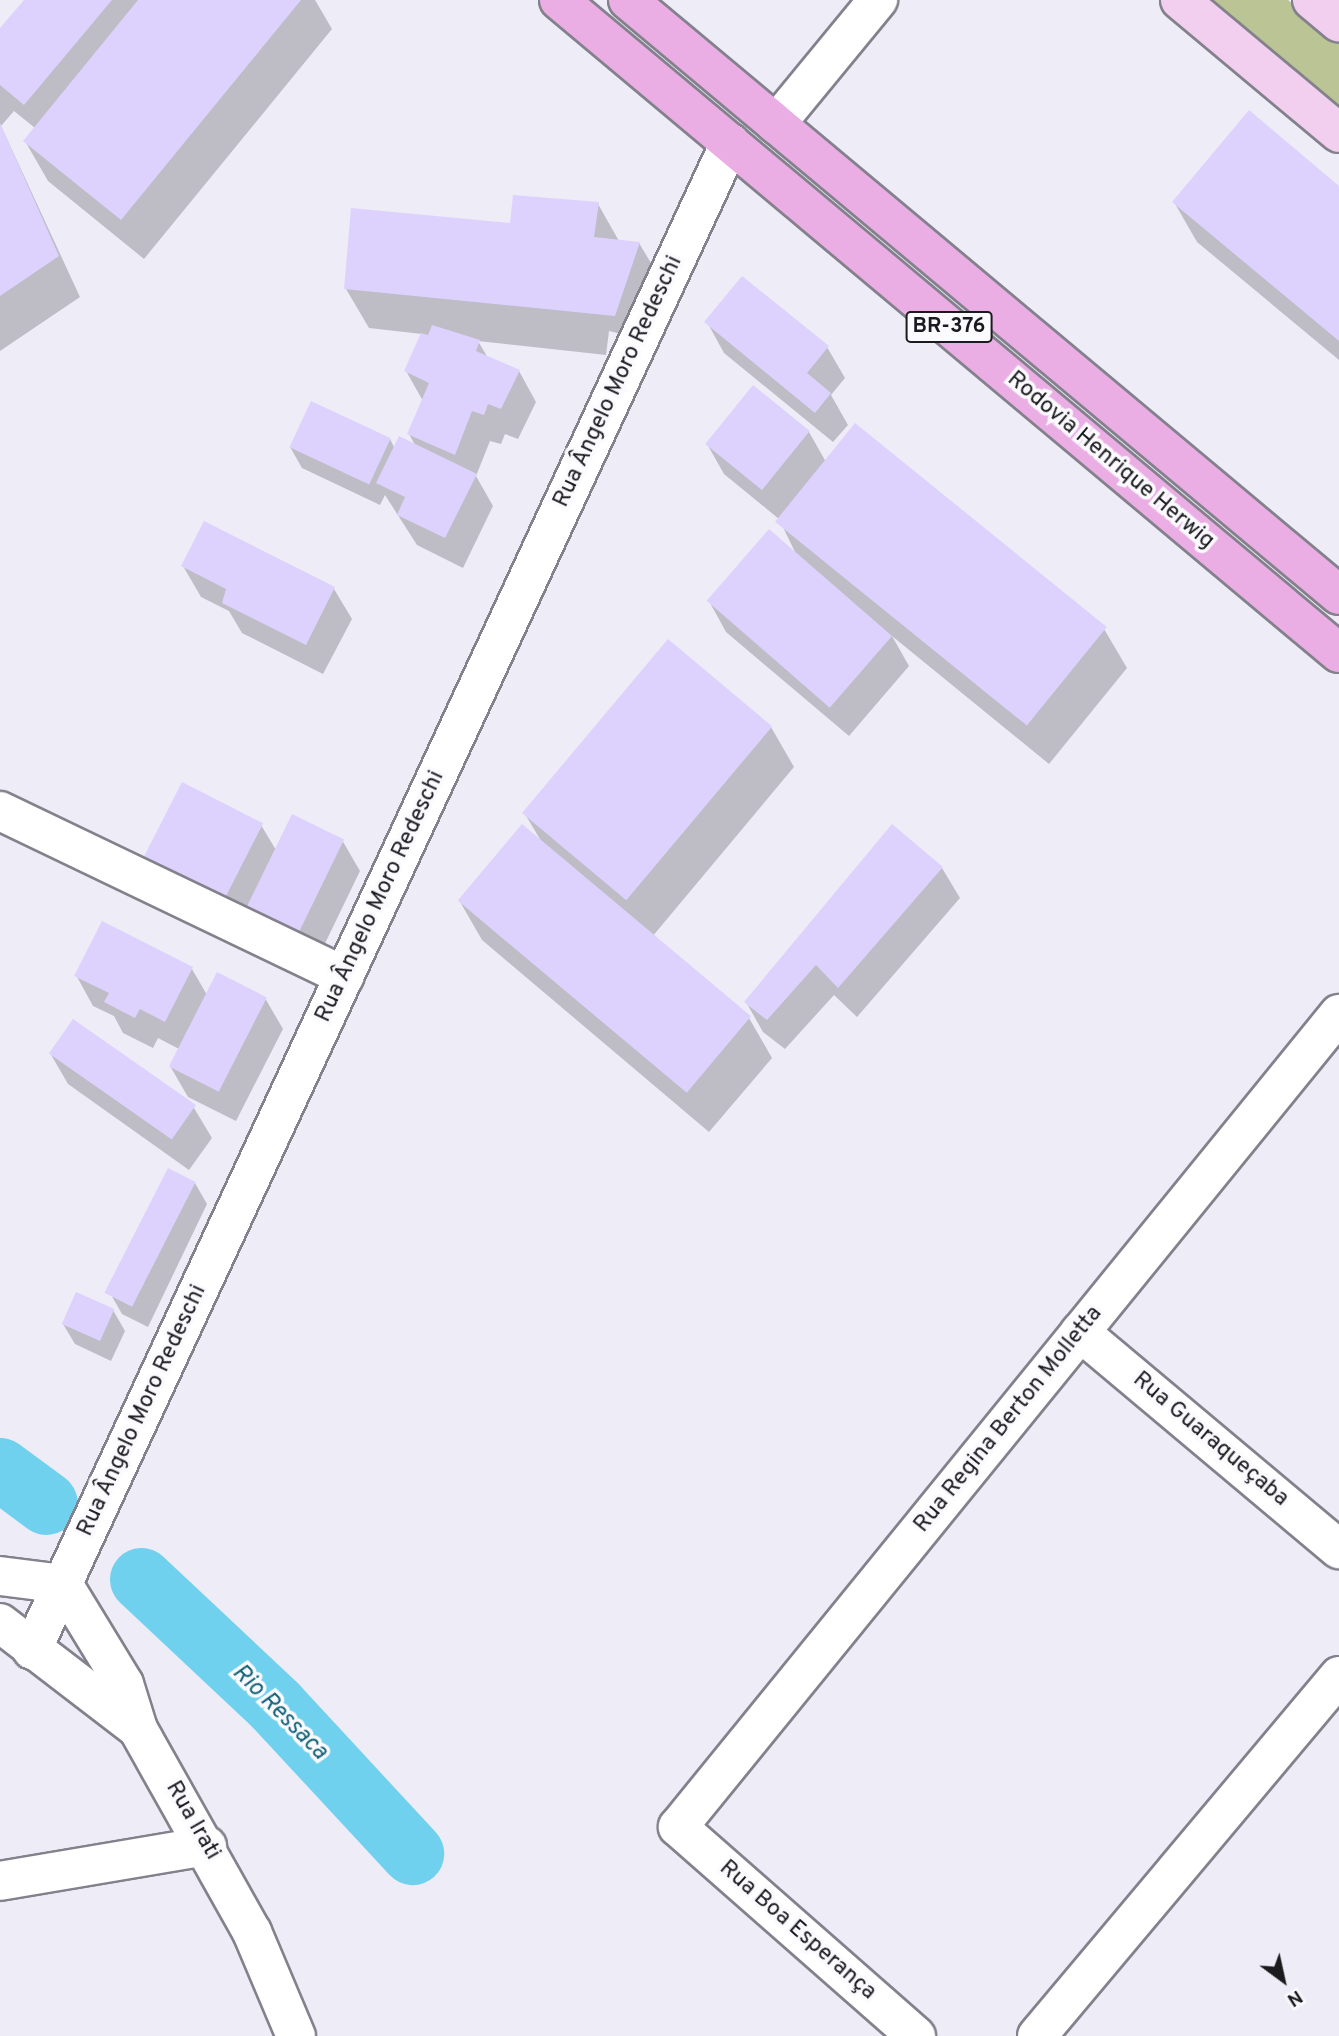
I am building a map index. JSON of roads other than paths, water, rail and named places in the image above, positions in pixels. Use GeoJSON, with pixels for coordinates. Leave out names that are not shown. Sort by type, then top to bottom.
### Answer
{"type":"FeatureCollection","features":[{"type":"Feature","properties":{"kind":"highway","name":"Rodovia Henrique Herwig"},"geometry":{"type":"LineString","coordinates":[[559,0],[1339,653]]}},
{"type":"Feature","properties":{"kind":"highway","name":"Rodovia Henrique Herwig"},"geometry":{"type":"LineString","coordinates":[[628,0],[1339,595]]}},
{"type":"Feature","properties":{"kind":"main road"},"geometry":{"type":"LineString","coordinates":[[1180,0],[1339,133]]}},
{"type":"Feature","properties":{"kind":"main road"},"geometry":{"type":"LineString","coordinates":[[1312,0],[1339,23]]}},
{"type":"Feature","properties":{"kind":"street"},"geometry":{"type":"LineString","coordinates":[[776,124],[878,0]]}},
{"type":"Feature","properties":{"kind":"street","name":"Rua Ângelo Moro Redeschi"},"geometry":{"type":"LineString","coordinates":[[32,1650],[730,143]]}},
{"type":"Feature","properties":{"kind":"street"},"geometry":{"type":"LineString","coordinates":[[0,811],[344,976]]}},
{"type":"Feature","properties":{"kind":"street","name":"Rua Regina Berton Molletta"},"geometry":{"type":"LineString","coordinates":[[678,1827],[1339,1014]]}},
{"type":"Feature","properties":{"kind":"street","name":"Rua Guaraqueçaba"},"geometry":{"type":"LineString","coordinates":[[1080,1332],[1339,1549]]}},
{"type":"Feature","properties":{"kind":"street"},"geometry":{"type":"LineString","coordinates":[[0,1576],[63,1584],[124,1684],[138,1729]]}},
{"type":"Feature","properties":{"kind":"street","name":"Rua Irati"},"geometry":{"type":"LineString","coordinates":[[0,1623],[138,1729],[207,1846],[296,2036]]}},
{"type":"Feature","properties":{"kind":"street"},"geometry":{"type":"LineString","coordinates":[[1037,2036],[1339,1675]]}},
{"type":"Feature","properties":{"kind":"street","name":"Rua Boa Esperança"},"geometry":{"type":"LineString","coordinates":[[678,1827],[916,2036]]}},
{"type":"Feature","properties":{"kind":"street"},"geometry":{"type":"LineString","coordinates":[[0,1881],[207,1846]]}},
{"type":"Feature","properties":{"kind":"waterway","name":"Rio Ressaca"},"geometry":{"type":"LineString","coordinates":[[0,1469],[46,1503]]}},
{"type":"Feature","properties":{"kind":"waterway","name":"Rio Ressaca"},"geometry":{"type":"LineString","coordinates":[[141,1579],[275,1705],[412,1853]]}}]}
